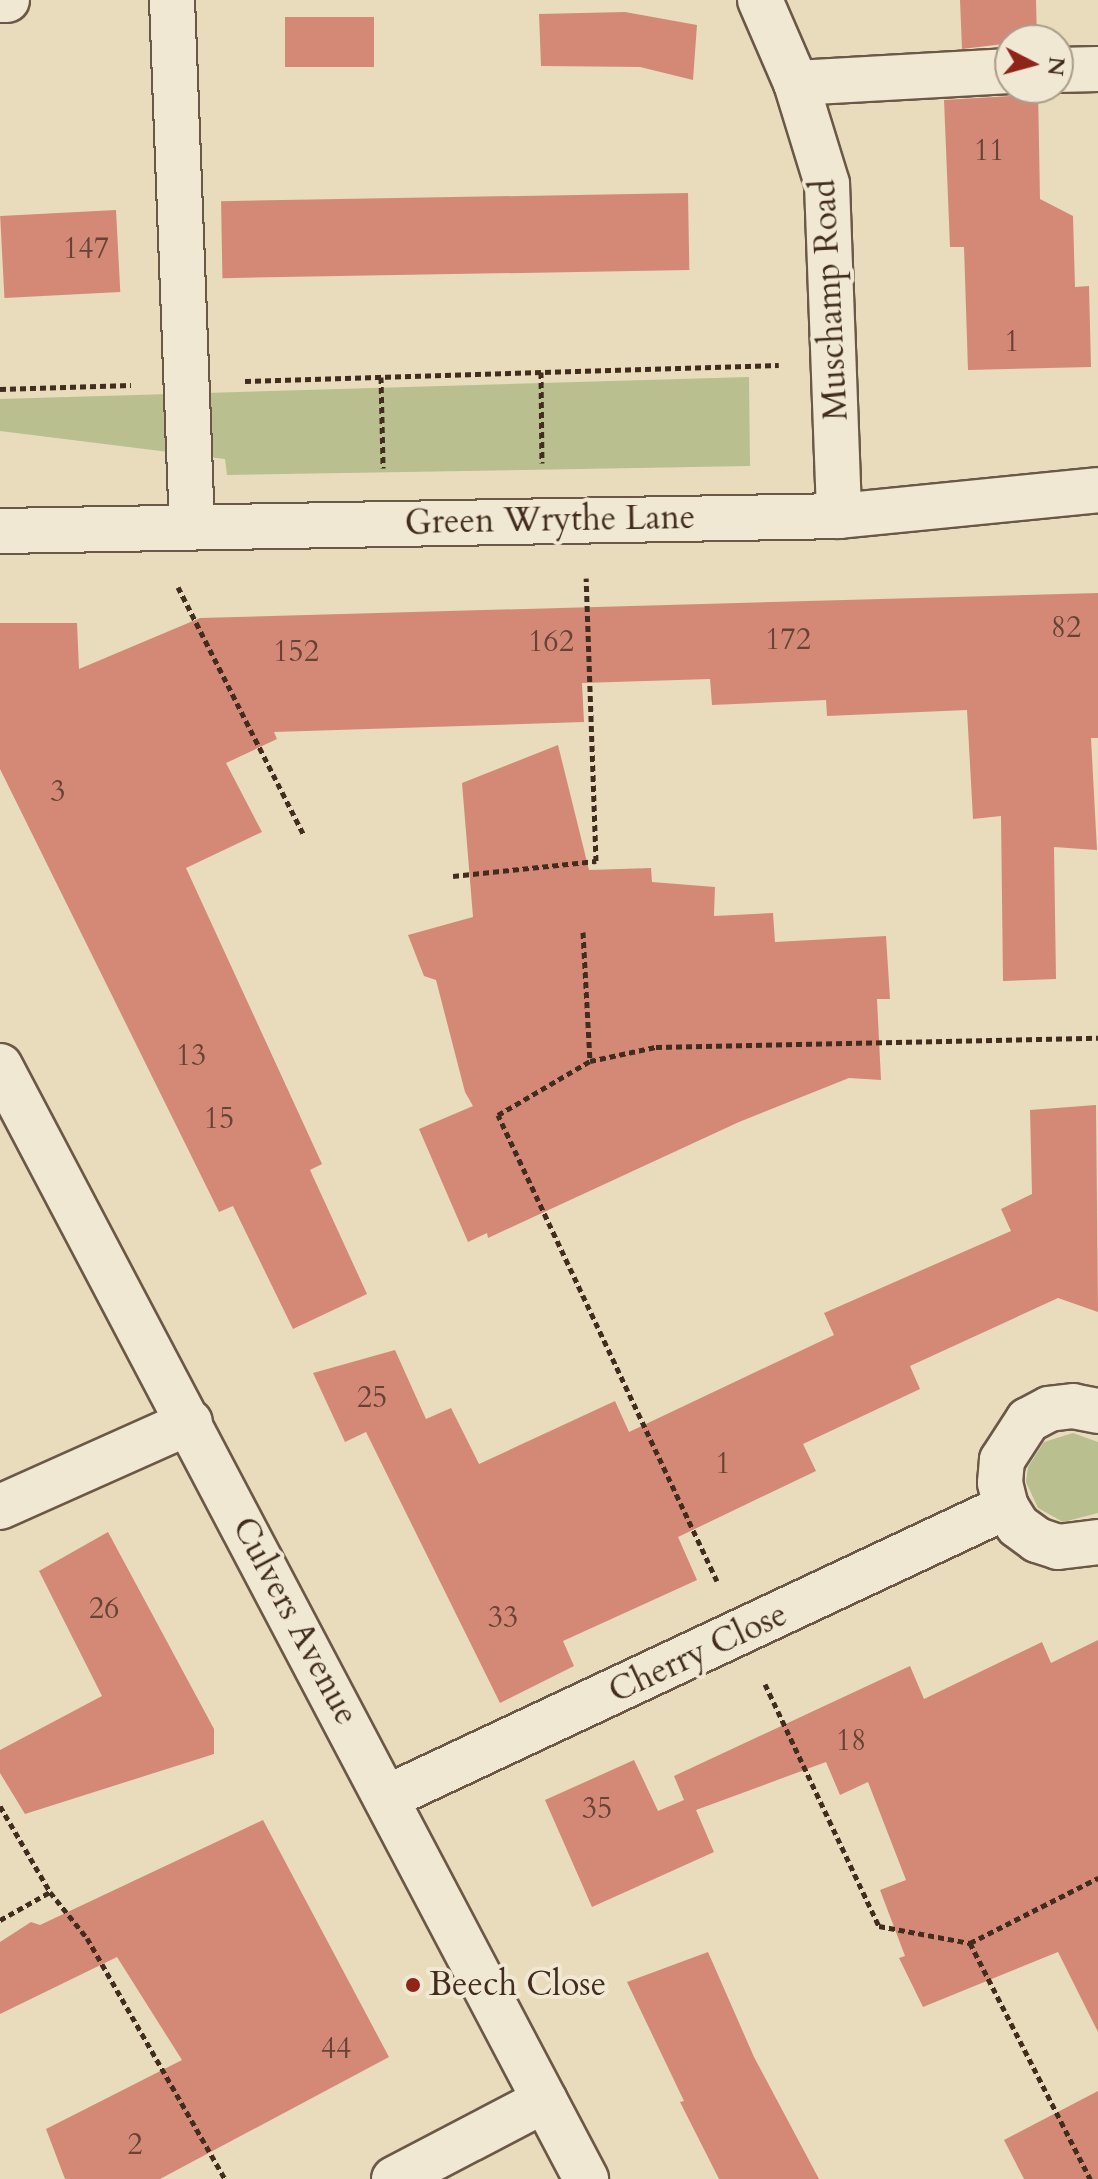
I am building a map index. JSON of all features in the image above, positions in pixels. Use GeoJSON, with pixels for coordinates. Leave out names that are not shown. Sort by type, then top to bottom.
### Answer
{"type":"FeatureCollection","features":[{"type":"Feature","properties":{"kind":"street"},"geometry":{"type":"LineString","coordinates":[[0,0],[7,0]]}},
{"type":"Feature","properties":{"kind":"street"},"geometry":{"type":"LineString","coordinates":[[172,0],[192,527]]}},
{"type":"Feature","properties":{"kind":"street","name":"Muschamp Road"},"geometry":{"type":"LineString","coordinates":[[760,0],[796,83],[827,184],[839,516]]}},
{"type":"Feature","properties":{"kind":"street"},"geometry":{"type":"LineString","coordinates":[[1074,70],[1098,69]]}},
{"type":"Feature","properties":{"kind":"street"},"geometry":{"type":"LineString","coordinates":[[796,83],[994,72]]}},
{"type":"Feature","properties":{"kind":"street","name":"Green Wrythe Lane"},"geometry":{"type":"LineString","coordinates":[[0,531],[839,516],[1098,490]]}},
{"type":"Feature","properties":{"kind":"street","name":"Culvers Avenue"},"geometry":{"type":"LineString","coordinates":[[0,1066],[388,1797],[586,2179]]}},
{"type":"Feature","properties":{"kind":"street"},"geometry":{"type":"LineString","coordinates":[[1098,1411],[1073,1406],[1049,1409],[1028,1420],[1002,1460],[1006,1507],[1018,1526],[1037,1540],[1058,1547],[1098,1542]]}},
{"type":"Feature","properties":{"kind":"street"},"geometry":{"type":"LineString","coordinates":[[0,1507],[190,1422]]}},
{"type":"Feature","properties":{"kind":"street","name":"Cherry Close"},"geometry":{"type":"LineString","coordinates":[[388,1797],[742,1634],[1006,1507]]}},
{"type":"Feature","properties":{"kind":"street"},"geometry":{"type":"LineString","coordinates":[[394,2179],[545,2100]]}},
{"type":"Feature","properties":{"kind":"path"},"geometry":{"type":"LineString","coordinates":[[0,389],[835,363]]}},
{"type":"Feature","properties":{"kind":"path"},"geometry":{"type":"LineString","coordinates":[[453,876],[596,861],[563,519],[541,372]]}},
{"type":"Feature","properties":{"kind":"path"},"geometry":{"type":"LineString","coordinates":[[381,377],[384,522]]}},
{"type":"Feature","properties":{"kind":"path"},"geometry":{"type":"LineString","coordinates":[[148,528],[304,835]]}},
{"type":"Feature","properties":{"kind":"path"},"geometry":{"type":"LineString","coordinates":[[583,932],[590,1061]]}},
{"type":"Feature","properties":{"kind":"path"},"geometry":{"type":"LineString","coordinates":[[1098,1038],[656,1047],[590,1061],[498,1115],[879,1926],[970,1943],[1098,1878]]}},
{"type":"Feature","properties":{"kind":"path"},"geometry":{"type":"LineString","coordinates":[[0,1806],[50,1892],[87,1938],[225,2179]]}},
{"type":"Feature","properties":{"kind":"path"},"geometry":{"type":"LineString","coordinates":[[0,1920],[50,1892]]}},
{"type":"Feature","properties":{"kind":"path"},"geometry":{"type":"LineString","coordinates":[[970,1943],[1090,2179]]}},
{"type":"Feature","properties":{"kind":"green space"},"geometry":{"type":"Polygon","coordinates":[[[749,377],[750,466],[227,475],[225,459],[0,431],[0,399],[749,377]]]}},
{"type":"Feature","properties":{"kind":"green space"},"geometry":{"type":"Polygon","coordinates":[[[1073,1433],[1098,1442],[1098,1513],[1063,1522],[1038,1508],[1026,1482],[1028,1467],[1044,1442],[1073,1433]]]}},
{"type":"Feature","properties":{"kind":"building"},"geometry":{"type":"Polygon","coordinates":[[[960,0],[1036,0],[1037,24],[994,24],[994,45],[962,49],[960,0]]]}},
{"type":"Feature","properties":{"kind":"building"},"geometry":{"type":"Polygon","coordinates":[[[625,12],[697,25],[693,80],[640,67],[541,66],[539,14],[625,12]]]}},
{"type":"Feature","properties":{"kind":"building"},"geometry":{"type":"Polygon","coordinates":[[[285,17],[374,17],[374,67],[285,67],[285,17]]]}},
{"type":"Feature","properties":{"kind":"building"},"geometry":{"type":"Polygon","coordinates":[[[994,97],[994,104],[1038,104],[1040,199],[1073,216],[1075,287],[1089,286],[1091,367],[968,370],[964,247],[950,247],[944,100],[994,97]]]}},
{"type":"Feature","properties":{"kind":"building"},"geometry":{"type":"Polygon","coordinates":[[[688,193],[689,270],[222,278],[221,201],[688,193]]]}},
{"type":"Feature","properties":{"kind":"building"},"geometry":{"type":"Polygon","coordinates":[[[116,210],[120,292],[4,298],[0,216],[116,210]]]}},
{"type":"Feature","properties":{"kind":"building"},"geometry":{"type":"Polygon","coordinates":[[[1098,593],[1098,738],[1091,738],[1097,850],[1054,847],[1056,979],[1003,981],[1001,816],[973,819],[967,710],[827,716],[826,700],[712,705],[710,679],[582,683],[584,722],[274,732],[277,739],[226,763],[262,832],[186,868],[322,1164],[310,1170],[367,1294],[293,1329],[233,1206],[219,1212],[0,769],[0,623],[77,623],[79,669],[200,618],[1098,593]]]}},
{"type":"Feature","properties":{"kind":"building"},"geometry":{"type":"Polygon","coordinates":[[[558,745],[589,870],[651,868],[652,882],[715,887],[714,916],[773,913],[775,942],[886,936],[890,999],[877,999],[881,1080],[849,1078],[739,1122],[488,1238],[487,1233],[468,1242],[419,1129],[473,1106],[465,1092],[436,980],[424,976],[408,935],[473,917],[462,783],[558,745]]]}},
{"type":"Feature","properties":{"kind":"building"},"geometry":{"type":"Polygon","coordinates":[[[1096,1105],[1098,1312],[1058,1298],[910,1366],[920,1389],[803,1444],[816,1471],[678,1537],[697,1580],[563,1641],[574,1666],[500,1703],[366,1432],[345,1442],[313,1373],[395,1350],[426,1419],[451,1408],[479,1464],[615,1401],[629,1432],[834,1335],[824,1313],[1011,1231],[1001,1209],[1032,1194],[1030,1110],[1096,1105]]]}},
{"type":"Feature","properties":{"kind":"building"},"geometry":{"type":"Polygon","coordinates":[[[108,1532],[214,1729],[214,1754],[25,1814],[0,1773],[0,1750],[102,1696],[39,1571],[108,1532]]]}},
{"type":"Feature","properties":{"kind":"building"},"geometry":{"type":"Polygon","coordinates":[[[1098,1640],[1098,2032],[1058,1952],[923,2007],[899,1958],[905,1956],[880,1890],[906,1880],[868,1782],[840,1795],[826,1762],[696,1810],[714,1852],[592,1907],[545,1800],[634,1760],[658,1811],[684,1800],[674,1776],[910,1666],[924,1699],[1042,1642],[1051,1663],[1098,1640]]]}},
{"type":"Feature","properties":{"kind":"building"},"geometry":{"type":"Polygon","coordinates":[[[263,1820],[389,2057],[160,2179],[65,2179],[46,2129],[182,2060],[117,1957],[0,2014],[0,1942],[31,1922],[40,1925],[263,1820]]]}},
{"type":"Feature","properties":{"kind":"building"},"geometry":{"type":"Polygon","coordinates":[[[708,1952],[754,2057],[819,2179],[719,2179],[680,2102],[684,2101],[627,1982],[708,1952]]]}},
{"type":"Feature","properties":{"kind":"building"},"geometry":{"type":"Polygon","coordinates":[[[1098,2091],[1098,2179],[1024,2179],[1004,2140],[1098,2091]]]}},
{"type":"Feature","properties":{"kind":"place","name":"Beech Close"},"geometry":{"type":"Point","coordinates":[413,1985]}}]}
